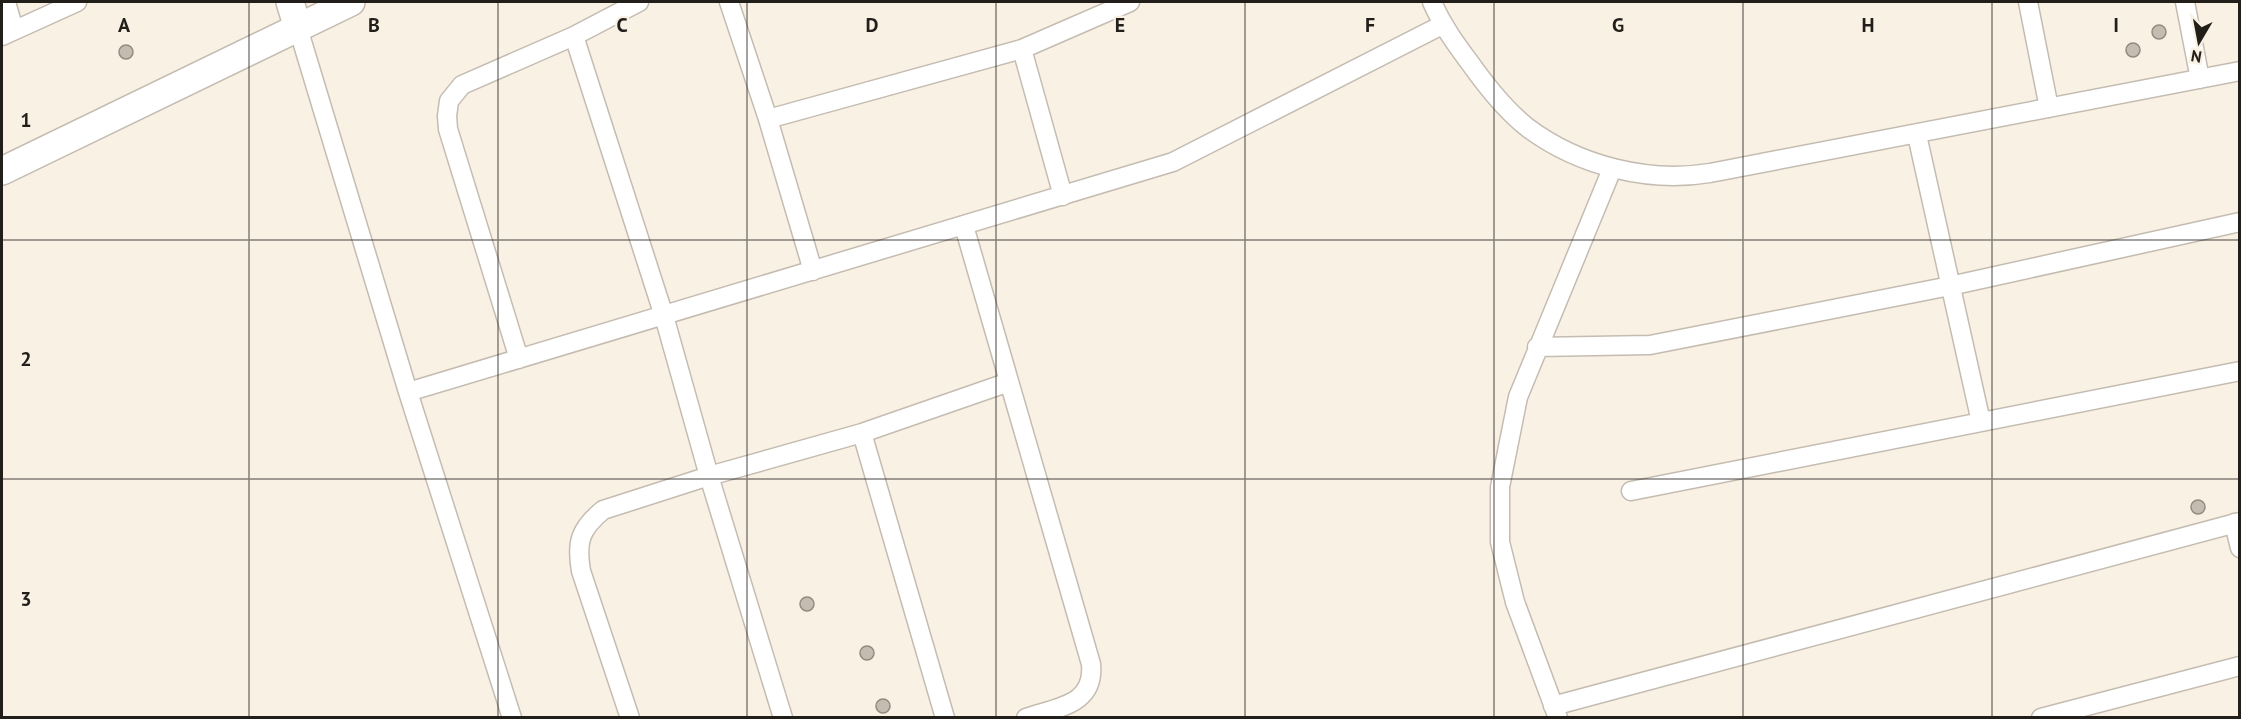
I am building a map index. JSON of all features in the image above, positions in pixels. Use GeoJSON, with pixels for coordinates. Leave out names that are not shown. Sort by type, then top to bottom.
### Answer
{"type":"FeatureCollection","features":[{"type":"Feature","properties":{"kind":"street"},"geometry":{"type":"LineString","coordinates":[[6,2],[8,33],[77,2]]}},
{"type":"Feature","properties":{"kind":"street"},"geometry":{"type":"LineString","coordinates":[[290,2],[408,392],[512,717]]}},
{"type":"Feature","properties":{"kind":"street"},"geometry":{"type":"LineString","coordinates":[[2,171],[351,2]]}},
{"type":"Feature","properties":{"kind":"street"},"geometry":{"type":"LineString","coordinates":[[519,359],[448,129],[449,102],[462,85],[573,36],[639,2]]}},
{"type":"Feature","properties":{"kind":"street"},"geometry":{"type":"LineString","coordinates":[[729,2],[768,119],[813,271]]}},
{"type":"Feature","properties":{"kind":"street"},"geometry":{"type":"LineString","coordinates":[[768,119],[1022,49],[1130,2]]}},
{"type":"Feature","properties":{"kind":"street"},"geometry":{"type":"LineString","coordinates":[[1432,2],[1442,25],[1493,94],[1528,128],[1590,161],[1612,169],[1660,177],[1684,177],[1917,135],[2240,71]]}},
{"type":"Feature","properties":{"kind":"street"},"geometry":{"type":"LineString","coordinates":[[2028,2],[2049,108]]}},
{"type":"Feature","properties":{"kind":"street"},"geometry":{"type":"LineString","coordinates":[[2185,2],[2200,79]]}},
{"type":"Feature","properties":{"kind":"street"},"geometry":{"type":"LineString","coordinates":[[408,392],[1141,173],[1201,150],[1442,25]]}},
{"type":"Feature","properties":{"kind":"street"},"geometry":{"type":"LineString","coordinates":[[573,36],[664,316],[709,476],[783,717]]}},
{"type":"Feature","properties":{"kind":"street"},"geometry":{"type":"LineString","coordinates":[[1022,49],[1063,196]]}},
{"type":"Feature","properties":{"kind":"street"},"geometry":{"type":"LineString","coordinates":[[1917,135],[1981,422]]}},
{"type":"Feature","properties":{"kind":"street"},"geometry":{"type":"LineString","coordinates":[[1612,169],[1518,397],[1500,487],[1500,542],[1515,602],[1556,712],[2237,522],[2240,548]]}},
{"type":"Feature","properties":{"kind":"street"},"geometry":{"type":"LineString","coordinates":[[1537,347],[1650,345],[1950,286],[2240,222]]}},
{"type":"Feature","properties":{"kind":"street"},"geometry":{"type":"LineString","coordinates":[[964,226],[1091,664],[1092,675],[1086,693],[1071,702],[1026,717]]}},
{"type":"Feature","properties":{"kind":"street"},"geometry":{"type":"LineString","coordinates":[[1631,490],[2240,371]]}},
{"type":"Feature","properties":{"kind":"street"},"geometry":{"type":"LineString","coordinates":[[630,717],[581,571],[578,549],[583,532],[591,520],[603,510],[709,476],[862,433],[1009,382]]}},
{"type":"Feature","properties":{"kind":"street"},"geometry":{"type":"LineString","coordinates":[[862,433],[945,717]]}},
{"type":"Feature","properties":{"kind":"street"},"geometry":{"type":"LineString","coordinates":[[2041,717],[2240,666]]}},
{"type":"Feature","properties":{"kind":"building"},"geometry":{"type":"Polygon","coordinates":[[[2156,25],[2162,25],[2166,32],[2162,39],[2156,39],[2152,35],[2152,29],[2156,25]]]}},
{"type":"Feature","properties":{"kind":"building"},"geometry":{"type":"Polygon","coordinates":[[[2130,43],[2136,43],[2140,50],[2136,57],[2130,57],[2126,53],[2126,47],[2130,43]]]}},
{"type":"Feature","properties":{"kind":"building"},"geometry":{"type":"Polygon","coordinates":[[[123,45],[129,45],[133,52],[129,59],[123,59],[119,55],[119,49],[123,45]]]}},
{"type":"Feature","properties":{"kind":"building"},"geometry":{"type":"Polygon","coordinates":[[[2195,500],[2201,500],[2205,507],[2201,514],[2195,514],[2191,510],[2191,504],[2195,500]]]}},
{"type":"Feature","properties":{"kind":"building"},"geometry":{"type":"Polygon","coordinates":[[[807,597],[812,599],[814,604],[812,609],[807,611],[802,609],[800,604],[802,599],[807,597]]]}},
{"type":"Feature","properties":{"kind":"building"},"geometry":{"type":"Polygon","coordinates":[[[864,646],[870,646],[874,653],[870,660],[864,660],[860,656],[860,650],[864,646]]]}},
{"type":"Feature","properties":{"kind":"building"},"geometry":{"type":"Polygon","coordinates":[[[880,699],[886,699],[890,706],[886,713],[880,713],[876,709],[876,703],[880,699]]]}}]}
